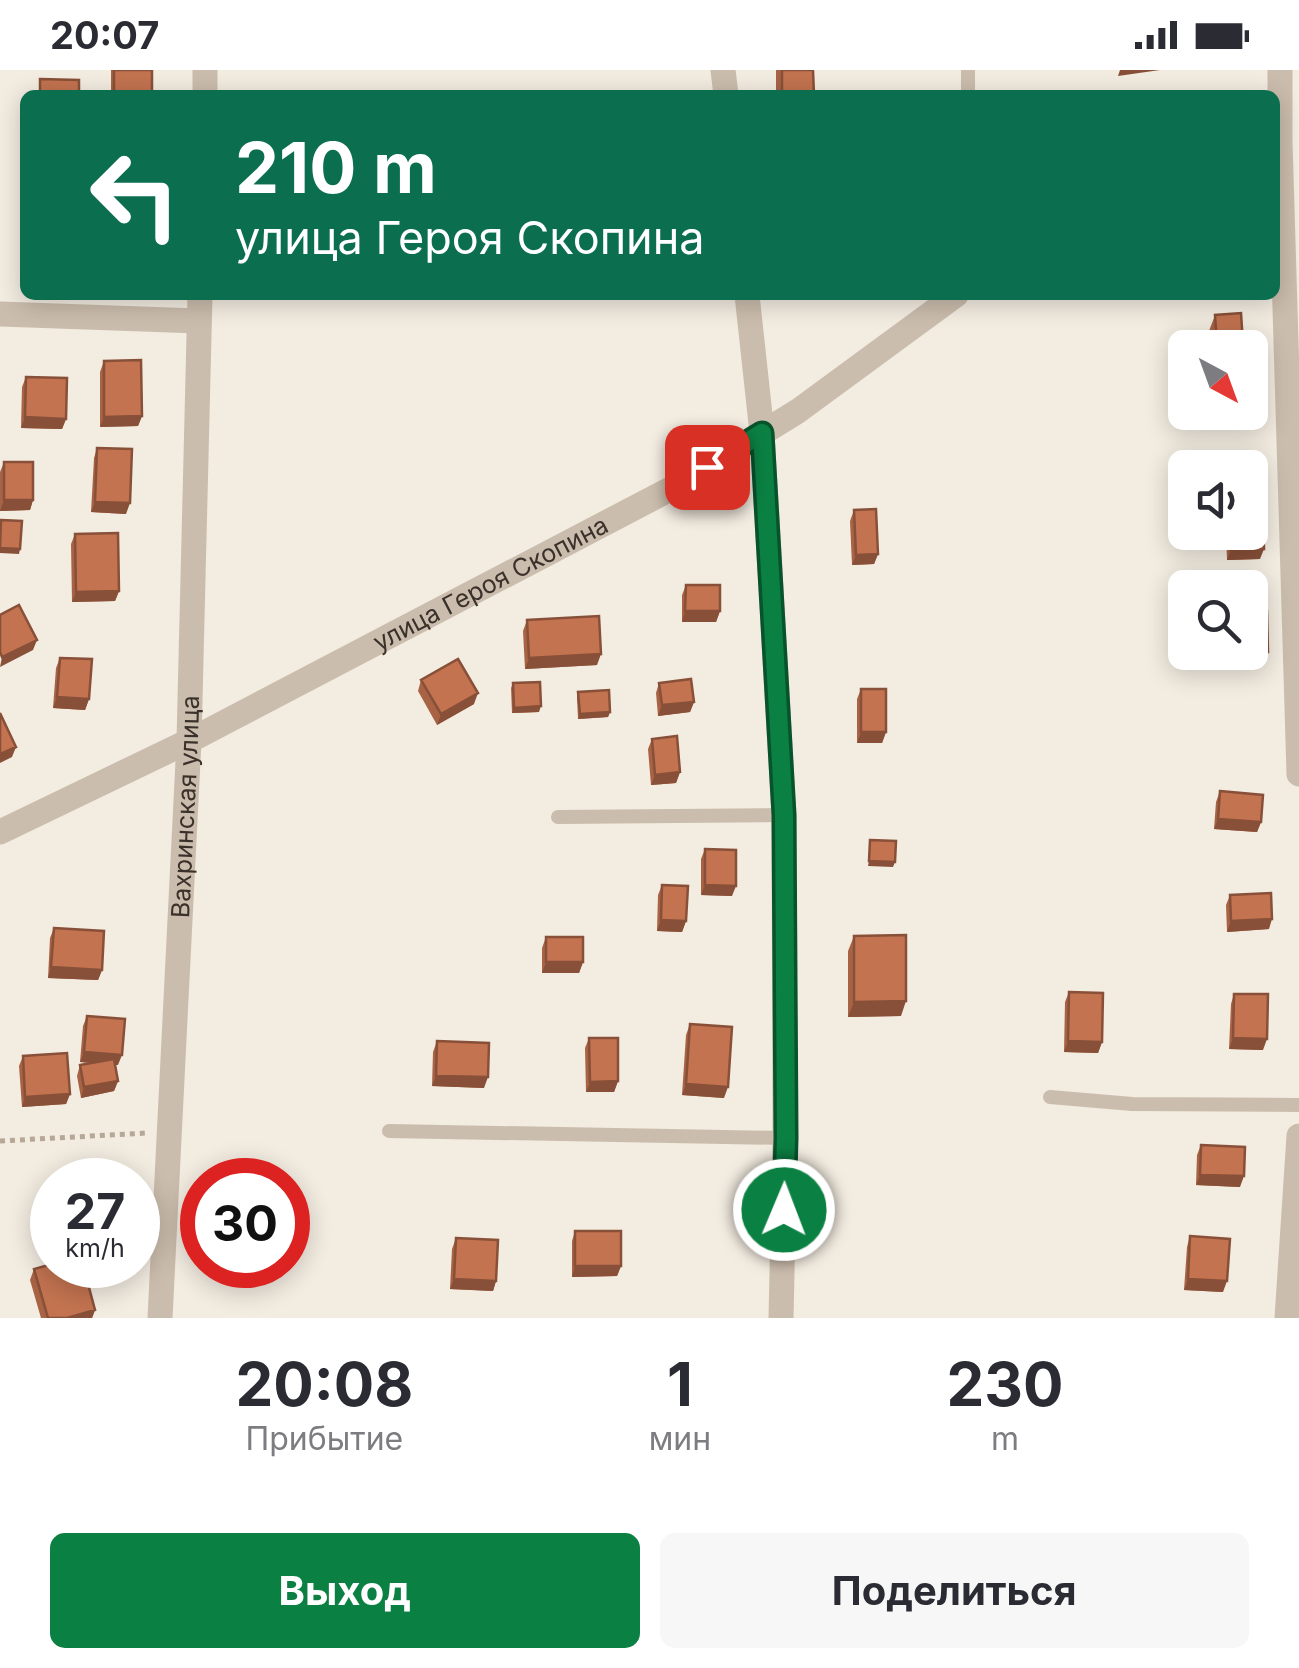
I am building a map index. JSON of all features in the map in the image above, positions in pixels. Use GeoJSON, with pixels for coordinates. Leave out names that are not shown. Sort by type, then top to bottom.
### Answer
{"type":"FeatureCollection","features":[{"type":"Feature","properties":{"kind":"street"},"geometry":{"type":"LineString","coordinates":[[1280,228],[1299,774]]}},
{"type":"Feature","properties":{"kind":"street","name":"Вахринская улица"},"geometry":{"type":"LineString","coordinates":[[160,1318],[189,741],[200,300]]}},
{"type":"Feature","properties":{"kind":"street"},"geometry":{"type":"LineString","coordinates":[[748,300],[762,433],[784,815],[786,1138],[781,1318]]}},
{"type":"Feature","properties":{"kind":"street","name":"улица Героя Скопина"},"geometry":{"type":"LineString","coordinates":[[0,832],[189,741],[680,484],[798,411],[949,300]]}},
{"type":"Feature","properties":{"kind":"street"},"geometry":{"type":"LineString","coordinates":[[0,314],[199,321]]}},
{"type":"Feature","properties":{"kind":"street"},"geometry":{"type":"LineString","coordinates":[[1287,1318],[1299,1136]]}},
{"type":"Feature","properties":{"kind":"lane"},"geometry":{"type":"LineString","coordinates":[[558,817],[784,815]]}},
{"type":"Feature","properties":{"kind":"lane"},"geometry":{"type":"LineString","coordinates":[[1050,1097],[1132,1104],[1299,1105]]}},
{"type":"Feature","properties":{"kind":"lane"},"geometry":{"type":"LineString","coordinates":[[389,1131],[786,1138]]}},
{"type":"Feature","properties":{"kind":"path"},"geometry":{"type":"LineString","coordinates":[[0,1141],[170,1132]]}},
{"type":"Feature","properties":{"kind":"building"},"geometry":{"type":"Polygon","coordinates":[[[114,70],[152,70],[152,90],[114,90],[114,70]]]}},
{"type":"Feature","properties":{"kind":"building"},"geometry":{"type":"Polygon","coordinates":[[[782,70],[813,70],[814,90],[782,90],[782,70]]]}},
{"type":"Feature","properties":{"kind":"building"},"geometry":{"type":"Polygon","coordinates":[[[40,79],[79,80],[79,90],[40,90],[40,79]]]}},
{"type":"Feature","properties":{"kind":"building"},"geometry":{"type":"Polygon","coordinates":[[[1241,313],[1242,330],[1216,330],[1215,315],[1241,313]]]}},
{"type":"Feature","properties":{"kind":"building"},"geometry":{"type":"Polygon","coordinates":[[[141,360],[142,416],[104,417],[104,361],[141,360]]]}},
{"type":"Feature","properties":{"kind":"building"},"geometry":{"type":"Polygon","coordinates":[[[26,377],[67,378],[66,419],[25,417],[26,377]]]}},
{"type":"Feature","properties":{"kind":"building"},"geometry":{"type":"Polygon","coordinates":[[[97,448],[132,449],[130,503],[95,502],[97,448]]]}},
{"type":"Feature","properties":{"kind":"building"},"geometry":{"type":"Polygon","coordinates":[[[4,462],[33,462],[33,500],[4,500],[4,462]]]}},
{"type":"Feature","properties":{"kind":"building"},"geometry":{"type":"Polygon","coordinates":[[[876,509],[878,554],[856,555],[854,510],[876,509]]]}},
{"type":"Feature","properties":{"kind":"building"},"geometry":{"type":"Polygon","coordinates":[[[1,520],[22,521],[20,549],[0,548],[1,520]]]}},
{"type":"Feature","properties":{"kind":"building"},"geometry":{"type":"Polygon","coordinates":[[[118,533],[119,591],[76,592],[75,534],[118,533]]]}},
{"type":"Feature","properties":{"kind":"building"},"geometry":{"type":"Polygon","coordinates":[[[686,585],[720,585],[720,611],[685,611],[686,585]]]}},
{"type":"Feature","properties":{"kind":"building"},"geometry":{"type":"Polygon","coordinates":[[[19,605],[37,640],[2,657],[0,615],[19,605]]]}},
{"type":"Feature","properties":{"kind":"building"},"geometry":{"type":"Polygon","coordinates":[[[599,616],[601,654],[529,658],[527,620],[599,616]]]}},
{"type":"Feature","properties":{"kind":"building"},"geometry":{"type":"Polygon","coordinates":[[[60,658],[92,659],[89,699],[57,697],[60,658]]]}},
{"type":"Feature","properties":{"kind":"building"},"geometry":{"type":"Polygon","coordinates":[[[458,659],[478,693],[441,714],[421,680],[458,659]]]}},
{"type":"Feature","properties":{"kind":"building"},"geometry":{"type":"Polygon","coordinates":[[[691,679],[694,702],[662,705],[659,683],[691,679]]]}},
{"type":"Feature","properties":{"kind":"building"},"geometry":{"type":"Polygon","coordinates":[[[540,682],[541,706],[514,708],[513,683],[540,682]]]}},
{"type":"Feature","properties":{"kind":"building"},"geometry":{"type":"Polygon","coordinates":[[[861,689],[886,689],[886,732],[861,732],[861,689]]]}},
{"type":"Feature","properties":{"kind":"building"},"geometry":{"type":"Polygon","coordinates":[[[609,690],[610,712],[580,714],[578,692],[609,690]]]}},
{"type":"Feature","properties":{"kind":"building"},"geometry":{"type":"Polygon","coordinates":[[[0,713],[16,747],[0,754],[0,713]]]}},
{"type":"Feature","properties":{"kind":"building"},"geometry":{"type":"Polygon","coordinates":[[[677,736],[680,772],[655,775],[652,739],[677,736]]]}},
{"type":"Feature","properties":{"kind":"building"},"geometry":{"type":"Polygon","coordinates":[[[1220,791],[1263,795],[1261,822],[1218,819],[1220,791]]]}},
{"type":"Feature","properties":{"kind":"building"},"geometry":{"type":"Polygon","coordinates":[[[870,840],[896,841],[895,862],[869,861],[870,840]]]}},
{"type":"Feature","properties":{"kind":"building"},"geometry":{"type":"Polygon","coordinates":[[[705,849],[736,850],[736,886],[705,885],[705,849]]]}},
{"type":"Feature","properties":{"kind":"building"},"geometry":{"type":"Polygon","coordinates":[[[662,885],[688,886],[686,921],[661,920],[662,885]]]}},
{"type":"Feature","properties":{"kind":"building"},"geometry":{"type":"Polygon","coordinates":[[[1271,893],[1272,919],[1231,921],[1230,895],[1271,893]]]}},
{"type":"Feature","properties":{"kind":"building"},"geometry":{"type":"Polygon","coordinates":[[[54,928],[104,931],[102,970],[51,967],[54,928]]]}},
{"type":"Feature","properties":{"kind":"building"},"geometry":{"type":"Polygon","coordinates":[[[906,935],[906,1001],[854,1002],[854,936],[906,935]]]}},
{"type":"Feature","properties":{"kind":"building"},"geometry":{"type":"Polygon","coordinates":[[[546,937],[583,937],[583,962],[546,962],[546,937]]]}},
{"type":"Feature","properties":{"kind":"building"},"geometry":{"type":"Polygon","coordinates":[[[1069,992],[1103,993],[1102,1042],[1068,1041],[1069,992]]]}},
{"type":"Feature","properties":{"kind":"building"},"geometry":{"type":"Polygon","coordinates":[[[1234,994],[1268,994],[1267,1039],[1233,1038],[1234,994]]]}},
{"type":"Feature","properties":{"kind":"building"},"geometry":{"type":"Polygon","coordinates":[[[87,1016],[125,1019],[122,1055],[84,1052],[87,1016]]]}},
{"type":"Feature","properties":{"kind":"building"},"geometry":{"type":"Polygon","coordinates":[[[690,1024],[732,1027],[728,1087],[686,1084],[690,1024]]]}},
{"type":"Feature","properties":{"kind":"building"},"geometry":{"type":"Polygon","coordinates":[[[589,1038],[618,1038],[618,1081],[590,1082],[589,1038]]]}},
{"type":"Feature","properties":{"kind":"building"},"geometry":{"type":"Polygon","coordinates":[[[437,1041],[489,1043],[488,1077],[436,1076],[437,1041]]]}},
{"type":"Feature","properties":{"kind":"building"},"geometry":{"type":"Polygon","coordinates":[[[67,1053],[70,1094],[25,1097],[23,1056],[67,1053]]]}},
{"type":"Feature","properties":{"kind":"building"},"geometry":{"type":"Polygon","coordinates":[[[114,1059],[118,1081],[84,1087],[80,1065],[114,1059]]]}},
{"type":"Feature","properties":{"kind":"building"},"geometry":{"type":"Polygon","coordinates":[[[1201,1145],[1245,1147],[1244,1176],[1200,1175],[1201,1145]]]}},
{"type":"Feature","properties":{"kind":"building"},"geometry":{"type":"Polygon","coordinates":[[[575,1231],[621,1231],[621,1266],[575,1266],[575,1231]]]}},
{"type":"Feature","properties":{"kind":"building"},"geometry":{"type":"Polygon","coordinates":[[[1190,1236],[1230,1239],[1227,1281],[1188,1279],[1190,1236]]]}},
{"type":"Feature","properties":{"kind":"building"},"geometry":{"type":"Polygon","coordinates":[[[456,1238],[498,1240],[496,1281],[454,1279],[456,1238]]]}},
{"type":"Feature","properties":{"kind":"building"},"geometry":{"type":"Polygon","coordinates":[[[39,1288],[89,1288],[95,1310],[67,1318],[48,1318],[39,1288]]]}},
{"type":"Feature","properties":{"kind":"route"},"geometry":{"type":"LineString","coordinates":[[707,467],[762,433],[784,815],[784,1210]]}}]}
